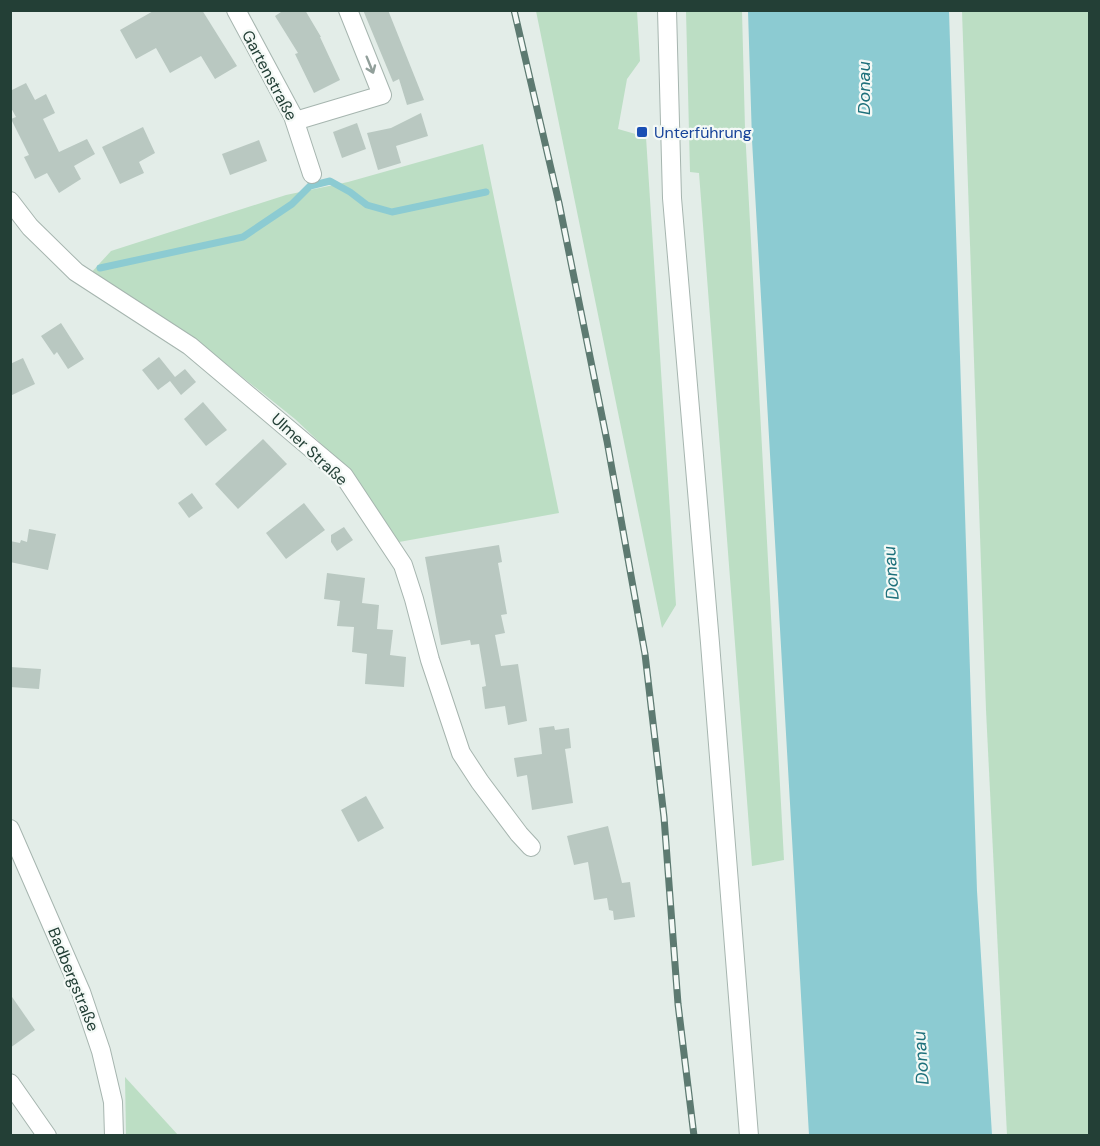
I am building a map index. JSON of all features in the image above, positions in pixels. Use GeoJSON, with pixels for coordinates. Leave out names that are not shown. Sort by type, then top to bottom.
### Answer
{"type":"FeatureCollection","features":[{"type":"Feature","properties":{"kind":"street","name":"Gartenstraße"},"geometry":{"type":"LineString","coordinates":[[236,10],[295,121],[312,174]]}},
{"type":"Feature","properties":{"kind":"street"},"geometry":{"type":"LineString","coordinates":[[295,121],[382,95],[348,10]]}},
{"type":"Feature","properties":{"kind":"street"},"geometry":{"type":"LineString","coordinates":[[667,10],[672,205],[749,1136]]}},
{"type":"Feature","properties":{"kind":"street","name":"Ulmer Straße"},"geometry":{"type":"LineString","coordinates":[[10,201],[52,251],[76,272],[190,346],[344,476],[403,566],[430,660],[461,753],[499,808],[531,847]]}},
{"type":"Feature","properties":{"kind":"street","name":"Badbergstraße"},"geometry":{"type":"LineString","coordinates":[[10,830],[81,992],[101,1051],[113,1102],[114,1136]]}},
{"type":"Feature","properties":{"kind":"street"},"geometry":{"type":"LineString","coordinates":[[10,1083],[47,1136]]}},
{"type":"Feature","properties":{"kind":"green space"},"geometry":{"type":"Polygon","coordinates":[[[536,11],[637,11],[640,61],[627,79],[618,129],[646,137],[676,605],[662,628],[536,11]]]}},
{"type":"Feature","properties":{"kind":"green space"},"geometry":{"type":"Polygon","coordinates":[[[686,11],[742,11],[745,129],[784,860],[752,866],[699,173],[690,172],[686,11]]]}},
{"type":"Feature","properties":{"kind":"green space"},"geometry":{"type":"Polygon","coordinates":[[[962,11],[1089,11],[1089,1135],[1007,1135],[986,710],[962,11]]]}},
{"type":"Feature","properties":{"kind":"green space"},"geometry":{"type":"Polygon","coordinates":[[[483,144],[559,513],[399,542],[352,473],[295,419],[191,336],[89,275],[111,251],[286,195],[348,182],[483,144]]]}},
{"type":"Feature","properties":{"kind":"green space"},"geometry":{"type":"Polygon","coordinates":[[[125,1077],[178,1135],[126,1135],[125,1077]]]}},
{"type":"Feature","properties":{"kind":"water","name":"Donau"},"geometry":{"type":"Polygon","coordinates":[[[748,11],[949,11],[977,891],[992,1135],[809,1135],[752,140],[748,11]]]}},
{"type":"Feature","properties":{"kind":"building"},"geometry":{"type":"Polygon","coordinates":[[[155,10],[202,10],[237,66],[215,79],[201,56],[170,73],[156,48],[136,59],[120,30],[155,10]]]}},
{"type":"Feature","properties":{"kind":"building"},"geometry":{"type":"Polygon","coordinates":[[[284,10],[305,10],[321,37],[340,80],[314,93],[295,54],[298,53],[275,16],[284,10]]]}},
{"type":"Feature","properties":{"kind":"building"},"geometry":{"type":"Polygon","coordinates":[[[363,10],[388,10],[424,100],[407,105],[399,79],[393,82],[363,10]]]}},
{"type":"Feature","properties":{"kind":"building"},"geometry":{"type":"Polygon","coordinates":[[[26,83],[35,100],[46,94],[55,113],[43,119],[59,152],[87,139],[95,154],[74,166],[81,179],[59,193],[47,173],[35,179],[24,157],[29,155],[11,119],[16,117],[10,106],[10,91],[26,83]]]}},
{"type":"Feature","properties":{"kind":"building"},"geometry":{"type":"Polygon","coordinates":[[[421,113],[428,136],[396,146],[401,163],[378,170],[367,133],[391,128],[421,113]]]}},
{"type":"Feature","properties":{"kind":"building"},"geometry":{"type":"Polygon","coordinates":[[[357,123],[366,149],[342,158],[333,132],[357,123]]]}},
{"type":"Feature","properties":{"kind":"building"},"geometry":{"type":"Polygon","coordinates":[[[143,127],[155,153],[139,162],[144,173],[120,184],[102,147],[143,127]]]}},
{"type":"Feature","properties":{"kind":"building"},"geometry":{"type":"Polygon","coordinates":[[[259,140],[267,161],[230,175],[222,154],[259,140]]]}},
{"type":"Feature","properties":{"kind":"building"},"geometry":{"type":"Polygon","coordinates":[[[61,323],[84,359],[68,369],[57,352],[54,355],[41,336],[61,323]]]}},
{"type":"Feature","properties":{"kind":"building"},"geometry":{"type":"Polygon","coordinates":[[[159,357],[175,377],[185,369],[196,382],[181,395],[170,381],[158,390],[142,370],[159,357]]]}},
{"type":"Feature","properties":{"kind":"building"},"geometry":{"type":"Polygon","coordinates":[[[23,358],[35,384],[10,396],[10,364],[23,358]]]}},
{"type":"Feature","properties":{"kind":"building"},"geometry":{"type":"Polygon","coordinates":[[[203,402],[227,430],[206,446],[184,419],[203,402]]]}},
{"type":"Feature","properties":{"kind":"building"},"geometry":{"type":"Polygon","coordinates":[[[263,439],[287,464],[238,509],[215,484],[263,439]]]}},
{"type":"Feature","properties":{"kind":"building"},"geometry":{"type":"Polygon","coordinates":[[[192,493],[203,508],[189,518],[178,503],[192,493]]]}},
{"type":"Feature","properties":{"kind":"building"},"geometry":{"type":"Polygon","coordinates":[[[304,503],[325,530],[286,559],[266,533],[304,503]]]}},
{"type":"Feature","properties":{"kind":"building"},"geometry":{"type":"Polygon","coordinates":[[[344,527],[353,540],[337,551],[331,542],[331,535],[344,527]]]}},
{"type":"Feature","properties":{"kind":"building"},"geometry":{"type":"Polygon","coordinates":[[[29,529],[56,534],[48,570],[10,562],[10,541],[27,542],[29,529]]]}},
{"type":"Feature","properties":{"kind":"building"},"geometry":{"type":"Polygon","coordinates":[[[499,545],[502,562],[498,563],[507,614],[501,615],[505,633],[495,635],[501,666],[518,664],[527,721],[508,725],[505,706],[485,709],[482,687],[486,686],[479,644],[471,645],[470,640],[441,645],[425,557],[499,545]]]}},
{"type":"Feature","properties":{"kind":"building"},"geometry":{"type":"Polygon","coordinates":[[[327,573],[365,578],[362,603],[379,605],[377,629],[393,630],[390,655],[406,657],[404,687],[365,684],[367,654],[352,652],[354,627],[337,626],[340,601],[324,599],[327,573]]]}},
{"type":"Feature","properties":{"kind":"building"},"geometry":{"type":"Polygon","coordinates":[[[10,667],[41,669],[39,689],[10,687],[10,667]]]}},
{"type":"Feature","properties":{"kind":"building"},"geometry":{"type":"Polygon","coordinates":[[[554,726],[555,730],[569,728],[571,748],[565,749],[573,803],[532,810],[527,775],[517,777],[514,758],[542,754],[539,728],[554,726]]]}},
{"type":"Feature","properties":{"kind":"building"},"geometry":{"type":"Polygon","coordinates":[[[366,796],[384,828],[358,842],[341,810],[366,796]]]}},
{"type":"Feature","properties":{"kind":"building"},"geometry":{"type":"Polygon","coordinates":[[[608,826],[622,883],[630,882],[635,917],[614,920],[607,898],[594,900],[588,862],[574,865],[567,836],[608,826]]]}},
{"type":"Feature","properties":{"kind":"building"},"geometry":{"type":"Polygon","coordinates":[[[10,994],[35,1030],[10,1048],[10,994]]]}},
{"type":"Feature","properties":{"kind":"waterway"},"geometry":{"type":"LineString","coordinates":[[100,268],[243,237],[292,204],[310,186],[330,181],[367,205],[392,212],[486,192]]}},
{"type":"Feature","properties":{"kind":"railway"},"geometry":{"type":"LineString","coordinates":[[514,10],[559,203],[607,441],[645,654],[664,817],[678,1004],[694,1136]]}},
{"type":"Feature","properties":{"kind":"place","name":"Unterführung"},"geometry":{"type":"Point","coordinates":[642,132]}}]}
